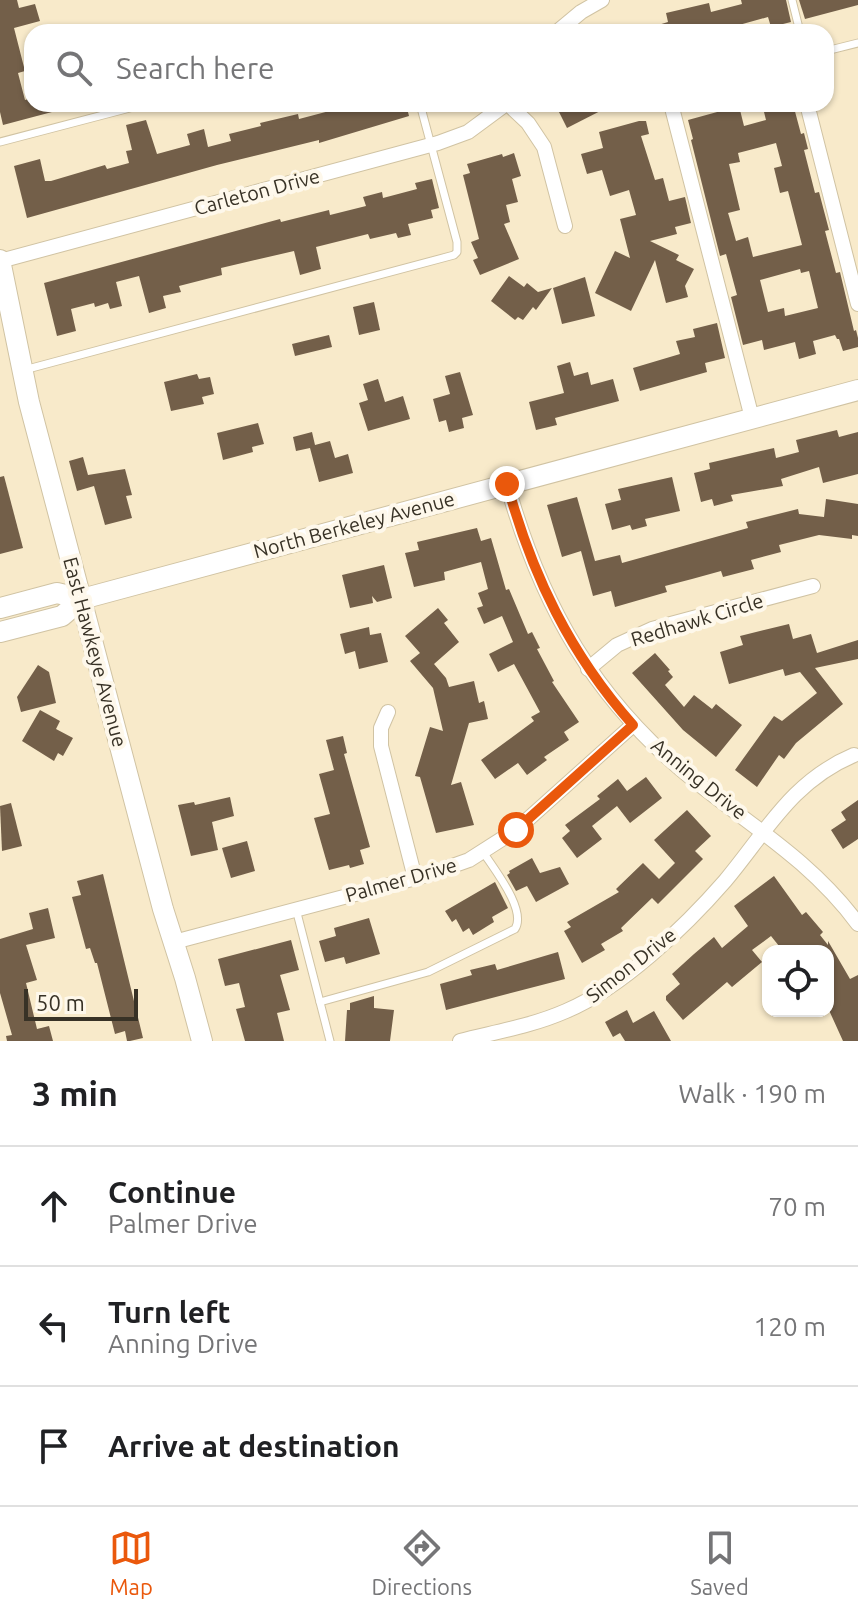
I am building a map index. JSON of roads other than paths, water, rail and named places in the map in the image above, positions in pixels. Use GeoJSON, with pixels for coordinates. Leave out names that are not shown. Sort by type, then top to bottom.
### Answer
{"type":"FeatureCollection","features":[{"type":"Feature","properties":{"kind":"street"},"geometry":{"type":"LineString","coordinates":[[567,24],[602,0]]}},
{"type":"Feature","properties":{"kind":"street","name":"Carleton Drive"},"geometry":{"type":"LineString","coordinates":[[0,260],[431,145],[468,132],[496,112]]}},
{"type":"Feature","properties":{"kind":"street"},"geometry":{"type":"LineString","coordinates":[[515,112],[544,147],[565,226]]}},
{"type":"Feature","properties":{"kind":"street"},"geometry":{"type":"LineString","coordinates":[[673,112],[752,418]]}},
{"type":"Feature","properties":{"kind":"street"},"geometry":{"type":"LineString","coordinates":[[809,112],[858,304]]}},
{"type":"Feature","properties":{"kind":"street","name":"East Hawkeye Avenue"},"geometry":{"type":"LineString","coordinates":[[0,260],[23,370],[82,599],[160,899],[202,1041]]}},
{"type":"Feature","properties":{"kind":"street","name":"North Berkeley Avenue"},"geometry":{"type":"LineString","coordinates":[[0,632],[62,616],[82,599],[858,390]]}},
{"type":"Feature","properties":{"kind":"street","name":"Anning Drive"},"geometry":{"type":"LineString","coordinates":[[507,484],[539,579],[566,634],[588,669],[633,725],[693,780],[809,868],[858,924]]}},
{"type":"Feature","properties":{"kind":"street","name":"Redhawk Circle"},"geometry":{"type":"LineString","coordinates":[[588,669],[617,645],[640,634],[813,586]]}},
{"type":"Feature","properties":{"kind":"street","name":"North Berkeley Avenue"},"geometry":{"type":"LineString","coordinates":[[0,608],[57,593],[82,599]]}},
{"type":"Feature","properties":{"kind":"street"},"geometry":{"type":"LineString","coordinates":[[388,712],[381,728],[381,746],[415,878]]}},
{"type":"Feature","properties":{"kind":"street","name":"Palmer Drive"},"geometry":{"type":"LineString","coordinates":[[174,942],[444,870],[483,852],[516,830],[633,725]]}},
{"type":"Feature","properties":{"kind":"street","name":"Simon Drive"},"geometry":{"type":"LineString","coordinates":[[460,1041],[551,1017],[597,994],[692,917],[806,783],[854,755]]}},
{"type":"Feature","properties":{"kind":"lane"},"geometry":{"type":"LineString","coordinates":[[792,0],[798,24]]}},
{"type":"Feature","properties":{"kind":"lane"},"geometry":{"type":"LineString","coordinates":[[834,49],[858,43]]}},
{"type":"Feature","properties":{"kind":"lane"},"geometry":{"type":"LineString","coordinates":[[0,142],[114,112]]}},
{"type":"Feature","properties":{"kind":"lane"},"geometry":{"type":"LineString","coordinates":[[23,370],[454,255],[457,242],[422,112]]}},
{"type":"Feature","properties":{"kind":"lane"},"geometry":{"type":"LineString","coordinates":[[320,1002],[428,972],[515,929],[519,923],[517,908],[483,852]]}},
{"type":"Feature","properties":{"kind":"lane"},"geometry":{"type":"LineString","coordinates":[[296,909],[330,1041]]}}]}
